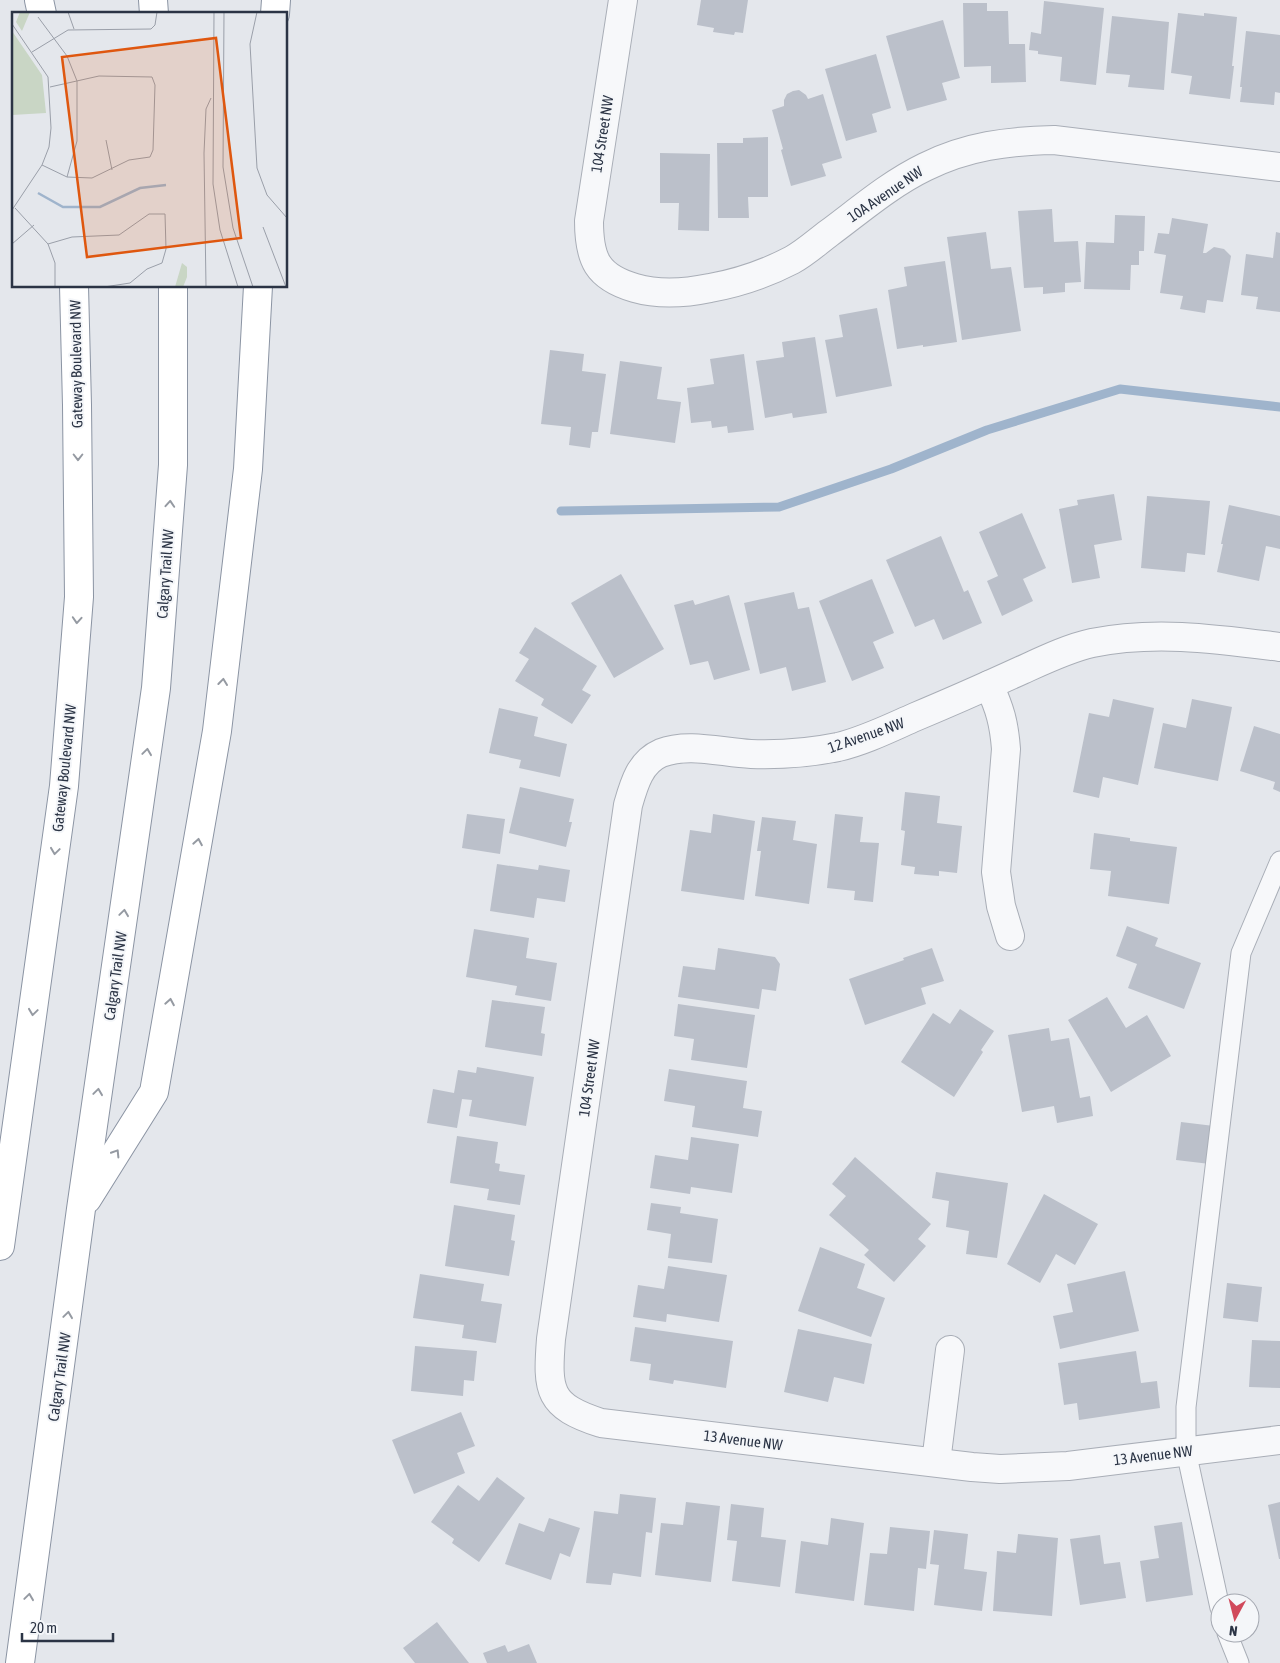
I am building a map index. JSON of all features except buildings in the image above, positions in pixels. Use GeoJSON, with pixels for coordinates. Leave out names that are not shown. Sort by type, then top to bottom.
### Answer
{"type":"FeatureCollection","features":[{"type":"Feature","properties":{"kind":"highway","name":"Gateway Boulevard NW"},"geometry":{"type":"LineString","coordinates":[[0,1246],[64,786],[79,597],[74,288]]}},
{"type":"Feature","properties":{"kind":"highway","name":"Calgary Trail NW"},"geometry":{"type":"LineString","coordinates":[[20,1663],[81,1209],[156,688],[173,464],[173,288]]}},
{"type":"Feature","properties":{"kind":"highway"},"geometry":{"type":"LineString","coordinates":[[81,1209],[154,1092],[217,731],[248,469],[258,288]]}},
{"type":"Feature","properties":{"kind":"street","name":"104 Street NW"},"geometry":{"type":"LineString","coordinates":[[598,267],[589,241],[589,221],[623,0]]}},
{"type":"Feature","properties":{"kind":"street","name":"10A Avenue NW"},"geometry":{"type":"LineString","coordinates":[[598,267],[606,276],[620,284],[639,289],[664,292],[692,292],[725,285],[765,272],[793,259],[894,185],[923,168],[945,157],[994,144],[1022,140],[1054,140],[1280,167]]}},
{"type":"Feature","properties":{"kind":"street","name":"12 Avenue NW"},"geometry":{"type":"LineString","coordinates":[[648,761],[662,753],[680,750],[698,749],[750,754],[785,754],[841,746],[876,735],[1046,660],[1091,643],[1131,637],[1191,636],[1280,647]]}},
{"type":"Feature","properties":{"kind":"street"},"geometry":{"type":"LineString","coordinates":[[989,685],[1000,710],[1006,749],[996,872],[1001,906],[1010,936]]}},
{"type":"Feature","properties":{"kind":"street","name":"104 Street NW"},"geometry":{"type":"LineString","coordinates":[[556,1399],[550,1379],[551,1339],[625,825],[628,805],[634,786],[640,772],[648,761]]}},
{"type":"Feature","properties":{"kind":"street"},"geometry":{"type":"LineString","coordinates":[[936,1462],[950,1350]]}},
{"type":"Feature","properties":{"kind":"street","name":"13 Avenue NW"},"geometry":{"type":"LineString","coordinates":[[556,1399],[566,1408],[582,1417],[601,1423],[981,1468],[1068,1466],[1280,1440]]}},
{"type":"Feature","properties":{"kind":"lane"},"geometry":{"type":"LineString","coordinates":[[1217,1593],[1186,1451],[1186,1407],[1241,953],[1280,861]]}},
{"type":"Feature","properties":{"kind":"lane"},"geometry":{"type":"LineString","coordinates":[[1231,1643],[1239,1663]]}},
{"type":"Feature","properties":{"kind":"waterway"},"geometry":{"type":"LineString","coordinates":[[561,511],[779,507],[891,469],[987,430],[1120,389],[1280,407]]}}]}
